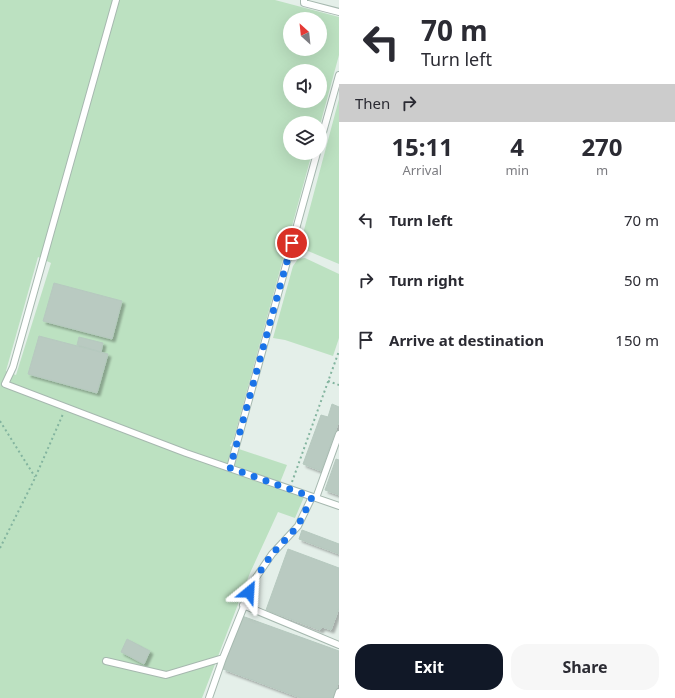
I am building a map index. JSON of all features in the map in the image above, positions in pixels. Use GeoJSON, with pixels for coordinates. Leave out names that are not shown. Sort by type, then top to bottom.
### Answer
{"type":"FeatureCollection","features":[{"type":"Feature","properties":{"kind":"lane"},"geometry":{"type":"LineString","coordinates":[[116,0],[13,367],[5,384],[186,453],[339,506]]}},
{"type":"Feature","properties":{"kind":"lane"},"geometry":{"type":"LineString","coordinates":[[304,0],[304,3],[339,12]]}},
{"type":"Feature","properties":{"kind":"lane"},"geometry":{"type":"LineString","coordinates":[[327,119],[339,75]]}},
{"type":"Feature","properties":{"kind":"lane"},"geometry":{"type":"LineString","coordinates":[[230,468],[315,160]]}},
{"type":"Feature","properties":{"kind":"lane"},"geometry":{"type":"LineString","coordinates":[[209,698],[223,658],[255,579],[272,554],[298,526],[314,497],[339,434]]}},
{"type":"Feature","properties":{"kind":"lane"},"geometry":{"type":"LineString","coordinates":[[244,605],[339,645]]}},
{"type":"Feature","properties":{"kind":"lane"},"geometry":{"type":"LineString","coordinates":[[106,661],[166,675],[223,658]]}},
{"type":"Feature","properties":{"kind":"lane"},"geometry":{"type":"LineString","coordinates":[[337,698],[339,692]]}},
{"type":"Feature","properties":{"kind":"path"},"geometry":{"type":"LineString","coordinates":[[289,489],[339,351]]}},
{"type":"Feature","properties":{"kind":"path"},"geometry":{"type":"LineString","coordinates":[[328,381],[339,385]]}},
{"type":"Feature","properties":{"kind":"path"},"geometry":{"type":"LineString","coordinates":[[0,548],[36,478],[66,407]]}},
{"type":"Feature","properties":{"kind":"path"},"geometry":{"type":"LineString","coordinates":[[0,420],[36,478]]}},
{"type":"Feature","properties":{"kind":"green space"},"geometry":{"type":"Polygon","coordinates":[[[0,0],[275,0],[320,12],[283,12],[283,56],[327,56],[327,14],[339,17],[339,55],[327,99],[327,64],[283,64],[283,108],[325,108],[322,116],[283,116],[283,160],[310,160],[234,438],[230,446],[287,465],[279,485],[304,497],[295,518],[278,512],[250,573],[202,698],[0,698],[0,0]],[[38,257],[6,371],[16,375],[51,263],[38,257]]]}},
{"type":"Feature","properties":{"kind":"green space"},"geometry":{"type":"Polygon","coordinates":[[[339,99],[339,264],[308,251],[300,245],[323,160],[327,160],[327,144],[339,99]]]}},
{"type":"Feature","properties":{"kind":"green space"},"geometry":{"type":"Polygon","coordinates":[[[305,258],[339,274],[339,338],[333,356],[285,340],[273,338],[293,266],[298,259],[305,258]]]}},
{"type":"Feature","properties":{"kind":"building"},"geometry":{"type":"Polygon","coordinates":[[[54,283],[122,301],[112,339],[43,321],[54,283]]]}},
{"type":"Feature","properties":{"kind":"building"},"geometry":{"type":"Polygon","coordinates":[[[39,336],[108,354],[97,393],[28,374],[39,336]]]}},
{"type":"Feature","properties":{"kind":"building"},"geometry":{"type":"Polygon","coordinates":[[[79,337],[103,343],[101,352],[77,345],[79,337]]]}},
{"type":"Feature","properties":{"kind":"building"},"geometry":{"type":"Polygon","coordinates":[[[332,404],[339,407],[339,421],[321,471],[303,464],[321,415],[328,417],[332,404]]]}},
{"type":"Feature","properties":{"kind":"building"},"geometry":{"type":"Polygon","coordinates":[[[336,459],[339,460],[339,495],[325,490],[336,459]]]}},
{"type":"Feature","properties":{"kind":"building"},"geometry":{"type":"Polygon","coordinates":[[[302,530],[339,544],[339,554],[299,539],[302,530]]]}},
{"type":"Feature","properties":{"kind":"building"},"geometry":{"type":"Polygon","coordinates":[[[288,549],[339,568],[339,608],[331,630],[322,627],[320,630],[266,610],[288,549]]]}},
{"type":"Feature","properties":{"kind":"building"},"geometry":{"type":"Polygon","coordinates":[[[242,616],[339,651],[339,681],[333,698],[301,698],[223,669],[242,616]]]}},
{"type":"Feature","properties":{"kind":"building"},"geometry":{"type":"Polygon","coordinates":[[[127,639],[150,651],[144,664],[121,652],[127,639]]]}},
{"type":"Feature","properties":{"kind":"route"},"geometry":{"type":"LineString","coordinates":[[249,592],[255,579],[272,554],[298,526],[312,497],[230,468],[292,243]]}}]}
